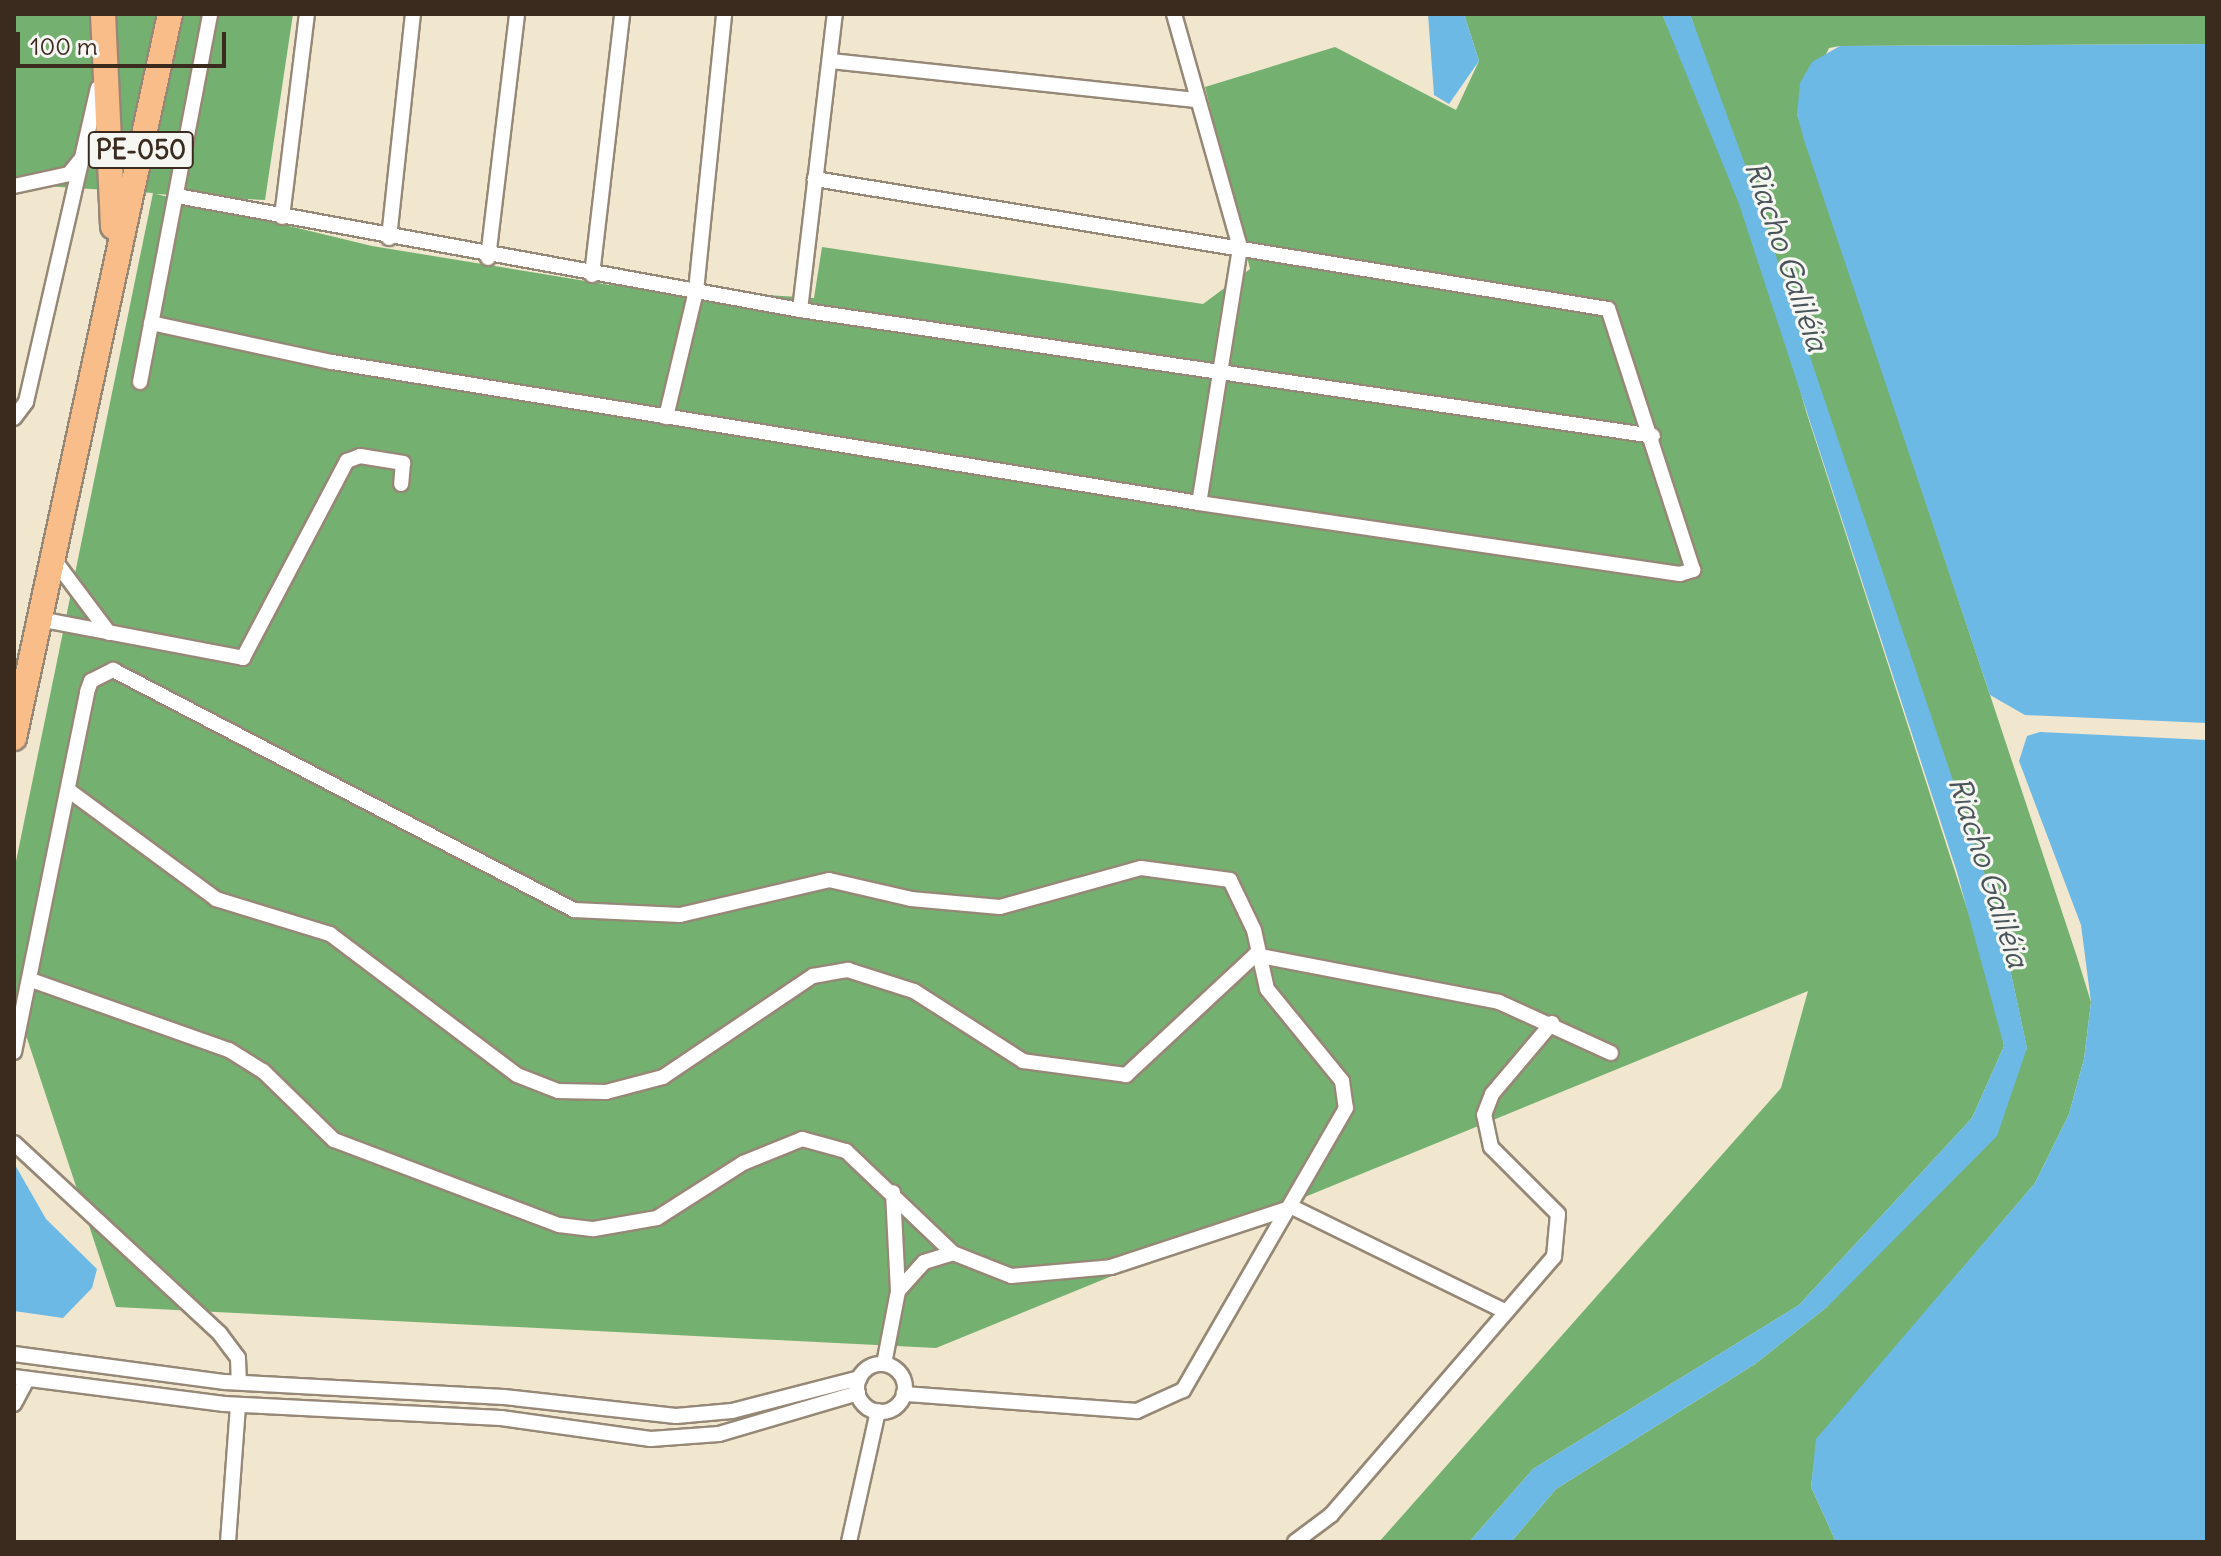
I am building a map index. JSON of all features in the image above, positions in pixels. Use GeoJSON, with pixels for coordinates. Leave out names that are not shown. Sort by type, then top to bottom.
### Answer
{"type":"FeatureCollection","features":[{"type":"Feature","properties":{"kind":"main road","name":"PE-050"},"geometry":{"type":"LineString","coordinates":[[103,14],[112,285]]}},
{"type":"Feature","properties":{"kind":"main road","name":"PE-050"},"geometry":{"type":"LineString","coordinates":[[14,738],[170,14]]}},
{"type":"Feature","properties":{"kind":"street"},"geometry":{"type":"LineString","coordinates":[[140,382],[210,14]]}},
{"type":"Feature","properties":{"kind":"street"},"geometry":{"type":"LineString","coordinates":[[282,217],[307,14]]}},
{"type":"Feature","properties":{"kind":"street"},"geometry":{"type":"LineString","coordinates":[[389,238],[413,14]]}},
{"type":"Feature","properties":{"kind":"street"},"geometry":{"type":"LineString","coordinates":[[488,258],[517,14]]}},
{"type":"Feature","properties":{"kind":"street"},"geometry":{"type":"LineString","coordinates":[[592,275],[622,14]]}},
{"type":"Feature","properties":{"kind":"street"},"geometry":{"type":"LineString","coordinates":[[666,417],[696,291],[724,14]]}},
{"type":"Feature","properties":{"kind":"street"},"geometry":{"type":"LineString","coordinates":[[800,310],[835,14]]}},
{"type":"Feature","properties":{"kind":"street"},"geometry":{"type":"LineString","coordinates":[[1174,14],[1240,248],[1199,503]]}},
{"type":"Feature","properties":{"kind":"street"},"geometry":{"type":"LineString","coordinates":[[14,418],[26,402],[86,152],[106,49]]}},
{"type":"Feature","properties":{"kind":"street"},"geometry":{"type":"LineString","coordinates":[[831,61],[1198,100]]}},
{"type":"Feature","properties":{"kind":"street"},"geometry":{"type":"LineString","coordinates":[[14,186],[69,174],[86,152]]}},
{"type":"Feature","properties":{"kind":"street"},"geometry":{"type":"LineString","coordinates":[[151,323],[666,417],[1199,503],[1688,574],[1693,551],[1608,309],[815,179]]}},
{"type":"Feature","properties":{"kind":"street"},"geometry":{"type":"LineString","coordinates":[[177,196],[488,258],[800,310],[1218,375],[1653,436]]}},
{"type":"Feature","properties":{"kind":"street"},"geometry":{"type":"LineString","coordinates":[[39,619],[226,658],[250,654],[347,461],[403,463],[401,484]]}},
{"type":"Feature","properties":{"kind":"street"},"geometry":{"type":"LineString","coordinates":[[51,556],[109,633]]}},
{"type":"Feature","properties":{"kind":"street"},"geometry":{"type":"LineString","coordinates":[[14,1052],[71,792],[87,692],[91,681],[113,670],[574,910],[680,915],[829,880],[911,899],[1000,907],[1141,868],[1193,870],[1230,880],[1254,930],[1255,955],[1271,996],[1347,1090],[1332,1139],[1183,1390],[1164,1403],[1137,1411],[904,1394],[878,1411],[849,1542]]}},
{"type":"Feature","properties":{"kind":"street"},"geometry":{"type":"LineString","coordinates":[[71,792],[216,899],[330,934],[517,1075],[558,1091],[606,1092],[663,1077],[813,976],[848,970],[914,991],[1023,1061],[1126,1075],[1255,955]]}},
{"type":"Feature","properties":{"kind":"street"},"geometry":{"type":"LineString","coordinates":[[1255,955],[1480,997],[1552,1023],[1611,1053]]}},
{"type":"Feature","properties":{"kind":"street"},"geometry":{"type":"LineString","coordinates":[[31,980],[229,1050],[263,1071],[334,1140],[559,1225],[594,1229],[657,1218],[743,1163],[802,1139],[846,1151],[893,1192],[953,1253],[1011,1276],[1072,1274],[1166,1252],[1292,1207],[1504,1311]]}},
{"type":"Feature","properties":{"kind":"street"},"geometry":{"type":"LineString","coordinates":[[1295,1542],[1331,1515],[1504,1311],[1540,1276],[1562,1233],[1558,1214],[1491,1147],[1484,1115],[1492,1094],[1552,1023]]}},
{"type":"Feature","properties":{"kind":"street"},"geometry":{"type":"LineString","coordinates":[[14,1143],[220,1334],[238,1358],[238,1405],[228,1542]]}},
{"type":"Feature","properties":{"kind":"street"},"geometry":{"type":"LineString","coordinates":[[14,1354],[239,1382],[676,1416],[732,1411],[860,1378],[884,1364],[898,1291],[893,1192]]}},
{"type":"Feature","properties":{"kind":"street"},"geometry":{"type":"LineString","coordinates":[[898,1291],[924,1262],[953,1253]]}},
{"type":"Feature","properties":{"kind":"street"},"geometry":{"type":"LineString","coordinates":[[884,1364],[901,1375],[904,1394]]}},
{"type":"Feature","properties":{"kind":"street"},"geometry":{"type":"LineString","coordinates":[[14,1404],[20,1378],[238,1405],[501,1418],[687,1439],[858,1393]]}},
{"type":"Feature","properties":{"kind":"street"},"geometry":{"type":"LineString","coordinates":[[858,1393],[860,1378]]}},
{"type":"Feature","properties":{"kind":"street"},"geometry":{"type":"LineString","coordinates":[[238,1405],[239,1382]]}},
{"type":"Feature","properties":{"kind":"street"},"geometry":{"type":"LineString","coordinates":[[858,1393],[878,1411]]}},
{"type":"Feature","properties":{"kind":"green space"},"geometry":{"type":"Polygon","coordinates":[[[14,14],[293,14],[265,200],[156,194],[372,246],[610,285],[814,298],[822,247],[1203,304],[1250,269],[1205,87],[1335,47],[1456,110],[1479,61],[1464,14],[1662,14],[1749,210],[1806,411],[1995,995],[2004,1046],[1972,1118],[1799,1305],[1533,1469],[1469,1542],[1379,1542],[1781,1088],[1808,991],[936,1348],[116,1307],[14,999],[14,871],[153,193],[14,184],[14,14]]]}},
{"type":"Feature","properties":{"kind":"green space"},"geometry":{"type":"Polygon","coordinates":[[[1690,14],[2207,14],[2207,44],[1840,46],[1829,48],[1797,114],[2091,1002],[2084,1059],[2069,1114],[2035,1183],[1817,1439],[1811,1487],[1836,1542],[1511,1542],[1556,1489],[1755,1364],[1827,1307],[2027,1049],[1999,917],[1690,14]]]}},
{"type":"Feature","properties":{"kind":"water"},"geometry":{"type":"Polygon","coordinates":[[[1428,14],[1464,14],[1479,61],[1449,104],[1434,95],[1428,14]]]}},
{"type":"Feature","properties":{"kind":"water"},"geometry":{"type":"Polygon","coordinates":[[[1662,14],[1690,14],[1747,170],[1999,917],[2027,1048],[1997,1136],[1827,1307],[1755,1364],[1556,1489],[1511,1542],[1469,1542],[1533,1469],[1799,1305],[1972,1118],[2004,1046],[1957,872],[1739,204],[1662,14]]]}},
{"type":"Feature","properties":{"kind":"water"},"geometry":{"type":"Polygon","coordinates":[[[2207,44],[2207,723],[2025,715],[1990,695],[1804,140],[1797,114],[1800,83],[1812,62],[1840,46],[2207,44]]]}},
{"type":"Feature","properties":{"kind":"water"},"geometry":{"type":"Polygon","coordinates":[[[2040,732],[2207,740],[2207,1542],[1836,1542],[1811,1487],[1816,1439],[2035,1183],[2069,1114],[2084,1059],[2091,1002],[2081,925],[2019,761],[2027,736],[2040,732]]]}},
{"type":"Feature","properties":{"kind":"water"},"geometry":{"type":"Polygon","coordinates":[[[14,1163],[46,1219],[97,1269],[92,1288],[63,1318],[14,1311],[14,1163]]]}},
{"type":"Feature","properties":{"kind":"water label","name":"Riacho Galiléia"},"geometry":{"type":"Point","coordinates":[1787,256]}},
{"type":"Feature","properties":{"kind":"water label","name":"Riacho Galiléia"},"geometry":{"type":"Point","coordinates":[1989,872]}}]}
